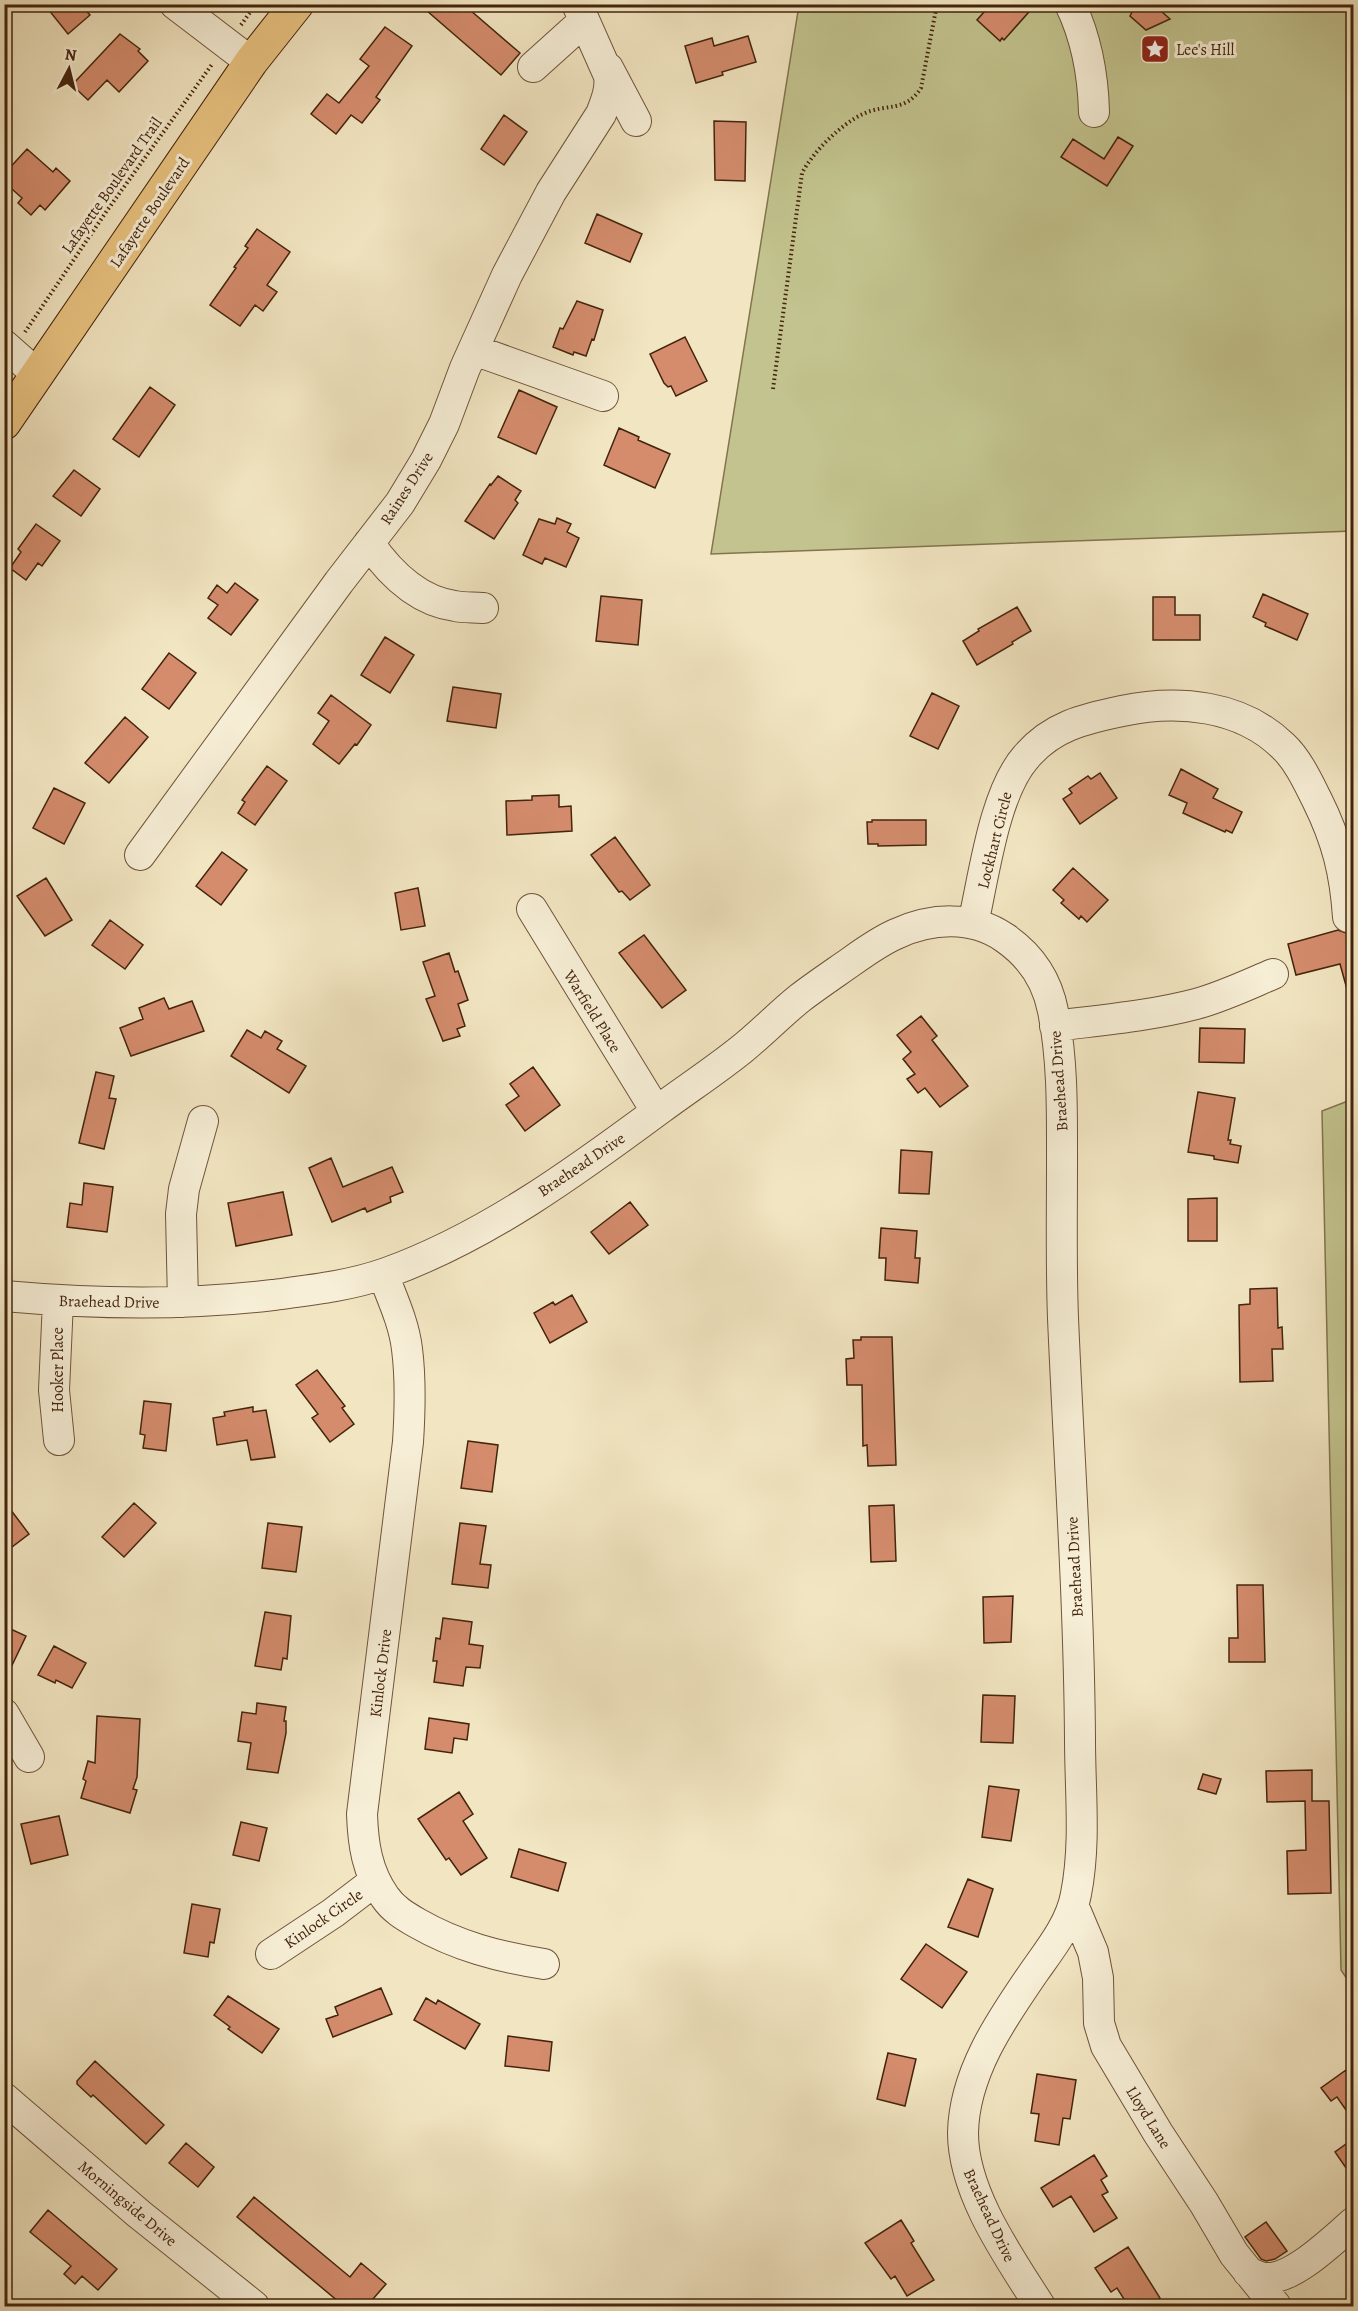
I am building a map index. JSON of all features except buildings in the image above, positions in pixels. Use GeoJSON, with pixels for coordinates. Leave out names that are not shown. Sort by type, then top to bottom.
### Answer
{"type":"FeatureCollection","features":[{"type":"Feature","properties":{"kind":"main road","name":"Lafayette Boulevard"},"geometry":{"type":"LineString","coordinates":[[4,423],[251,62],[297,4]]}},
{"type":"Feature","properties":{"kind":"street"},"geometry":{"type":"LineString","coordinates":[[175,4],[251,62]]}},
{"type":"Feature","properties":{"kind":"street"},"geometry":{"type":"LineString","coordinates":[[1070,4],[1088,52],[1094,112]]}},
{"type":"Feature","properties":{"kind":"street"},"geometry":{"type":"LineString","coordinates":[[533,68],[580,13],[608,75],[636,121]]}},
{"type":"Feature","properties":{"kind":"street","name":"Raines Drive"},"geometry":{"type":"LineString","coordinates":[[140,855],[221,742],[400,503],[426,460],[444,424],[507,275],[551,192],[601,114],[608,75]]}},
{"type":"Feature","properties":{"kind":"street"},"geometry":{"type":"LineString","coordinates":[[4,345],[38,375]]}},
{"type":"Feature","properties":{"kind":"street"},"geometry":{"type":"LineString","coordinates":[[474,350],[603,396]]}},
{"type":"Feature","properties":{"kind":"street"},"geometry":{"type":"LineString","coordinates":[[369,543],[399,579],[420,593],[454,606],[483,608]]}},
{"type":"Feature","properties":{"kind":"street","name":"Lockhart Circle"},"geometry":{"type":"LineString","coordinates":[[973,924],[1000,806],[1009,783],[1025,758],[1054,731],[1092,717],[1140,707],[1169,705],[1203,707],[1237,715],[1260,727],[1285,747],[1309,785],[1329,824],[1340,854],[1346,885],[1348,917]]}},
{"type":"Feature","properties":{"kind":"street","name":"Warfield Place"},"geometry":{"type":"LineString","coordinates":[[532,909],[656,1112]]}},
{"type":"Feature","properties":{"kind":"street","name":"Braehead Drive"},"geometry":{"type":"LineString","coordinates":[[4,1296],[58,1301],[144,1304],[183,1302],[254,1297],[322,1288],[383,1274],[469,1236],[599,1154],[740,1051],[802,996],[876,944],[898,933],[926,923],[950,920],[973,924],[999,935],[1027,956],[1040,973],[1047,988],[1055,1026],[1062,1107],[1062,1275],[1079,1691],[1082,1858],[1074,1907],[1056,1941],[1004,2016],[973,2078],[963,2133],[967,2172],[989,2220],[1040,2307]]}},
{"type":"Feature","properties":{"kind":"street"},"geometry":{"type":"LineString","coordinates":[[1055,1026],[1126,1017],[1196,1004],[1230,993],[1273,974]]}},
{"type":"Feature","properties":{"kind":"street"},"geometry":{"type":"LineString","coordinates":[[183,1302],[181,1214],[184,1189],[203,1121]]}},
{"type":"Feature","properties":{"kind":"street","name":"Kinlock Drive"},"geometry":{"type":"LineString","coordinates":[[383,1274],[400,1317],[407,1347],[410,1394],[408,1442],[362,1814],[367,1859],[375,1881],[386,1899],[399,1912],[432,1931],[468,1947],[544,1964]]}},
{"type":"Feature","properties":{"kind":"street","name":"Hooker Place"},"geometry":{"type":"LineString","coordinates":[[58,1301],[54,1390],[59,1440]]}},
{"type":"Feature","properties":{"kind":"street"},"geometry":{"type":"LineString","coordinates":[[4,1714],[29,1756]]}},
{"type":"Feature","properties":{"kind":"street","name":"Kinlock Circle"},"geometry":{"type":"LineString","coordinates":[[271,1954],[333,1913],[375,1881]]}},
{"type":"Feature","properties":{"kind":"street","name":"Lloyd Lane"},"geometry":{"type":"LineString","coordinates":[[1074,1907],[1093,1952],[1098,1978],[1099,2023],[1106,2046],[1158,2133],[1248,2272],[1276,2307]]}},
{"type":"Feature","properties":{"kind":"street","name":"Morningside Drive"},"geometry":{"type":"LineString","coordinates":[[4,2098],[254,2307]]}},
{"type":"Feature","properties":{"kind":"street"},"geometry":{"type":"LineString","coordinates":[[1248,2272],[1265,2278],[1282,2276],[1297,2268],[1353,2222]]}},
{"type":"Feature","properties":{"kind":"path"},"geometry":{"type":"LineString","coordinates":[[773,389],[802,173],[809,160],[849,122],[865,112],[905,104],[915,98],[921,88],[937,4]]}},
{"type":"Feature","properties":{"kind":"path","name":"Lafayette Boulevard Trail"},"geometry":{"type":"LineString","coordinates":[[31,320],[212,64]]}},
{"type":"Feature","properties":{"kind":"green space"},"geometry":{"type":"Polygon","coordinates":[[[799,5],[1353,5],[1353,531],[711,554],[799,5]]]}},
{"type":"Feature","properties":{"kind":"green space"},"geometry":{"type":"Polygon","coordinates":[[[1354,1099],[1353,1988],[1341,1970],[1322,1111],[1354,1099]]]}},
{"type":"Feature","properties":{"kind":"place","name":"Lee's Hill"},"geometry":{"type":"Point","coordinates":[1155,49]}}]}
